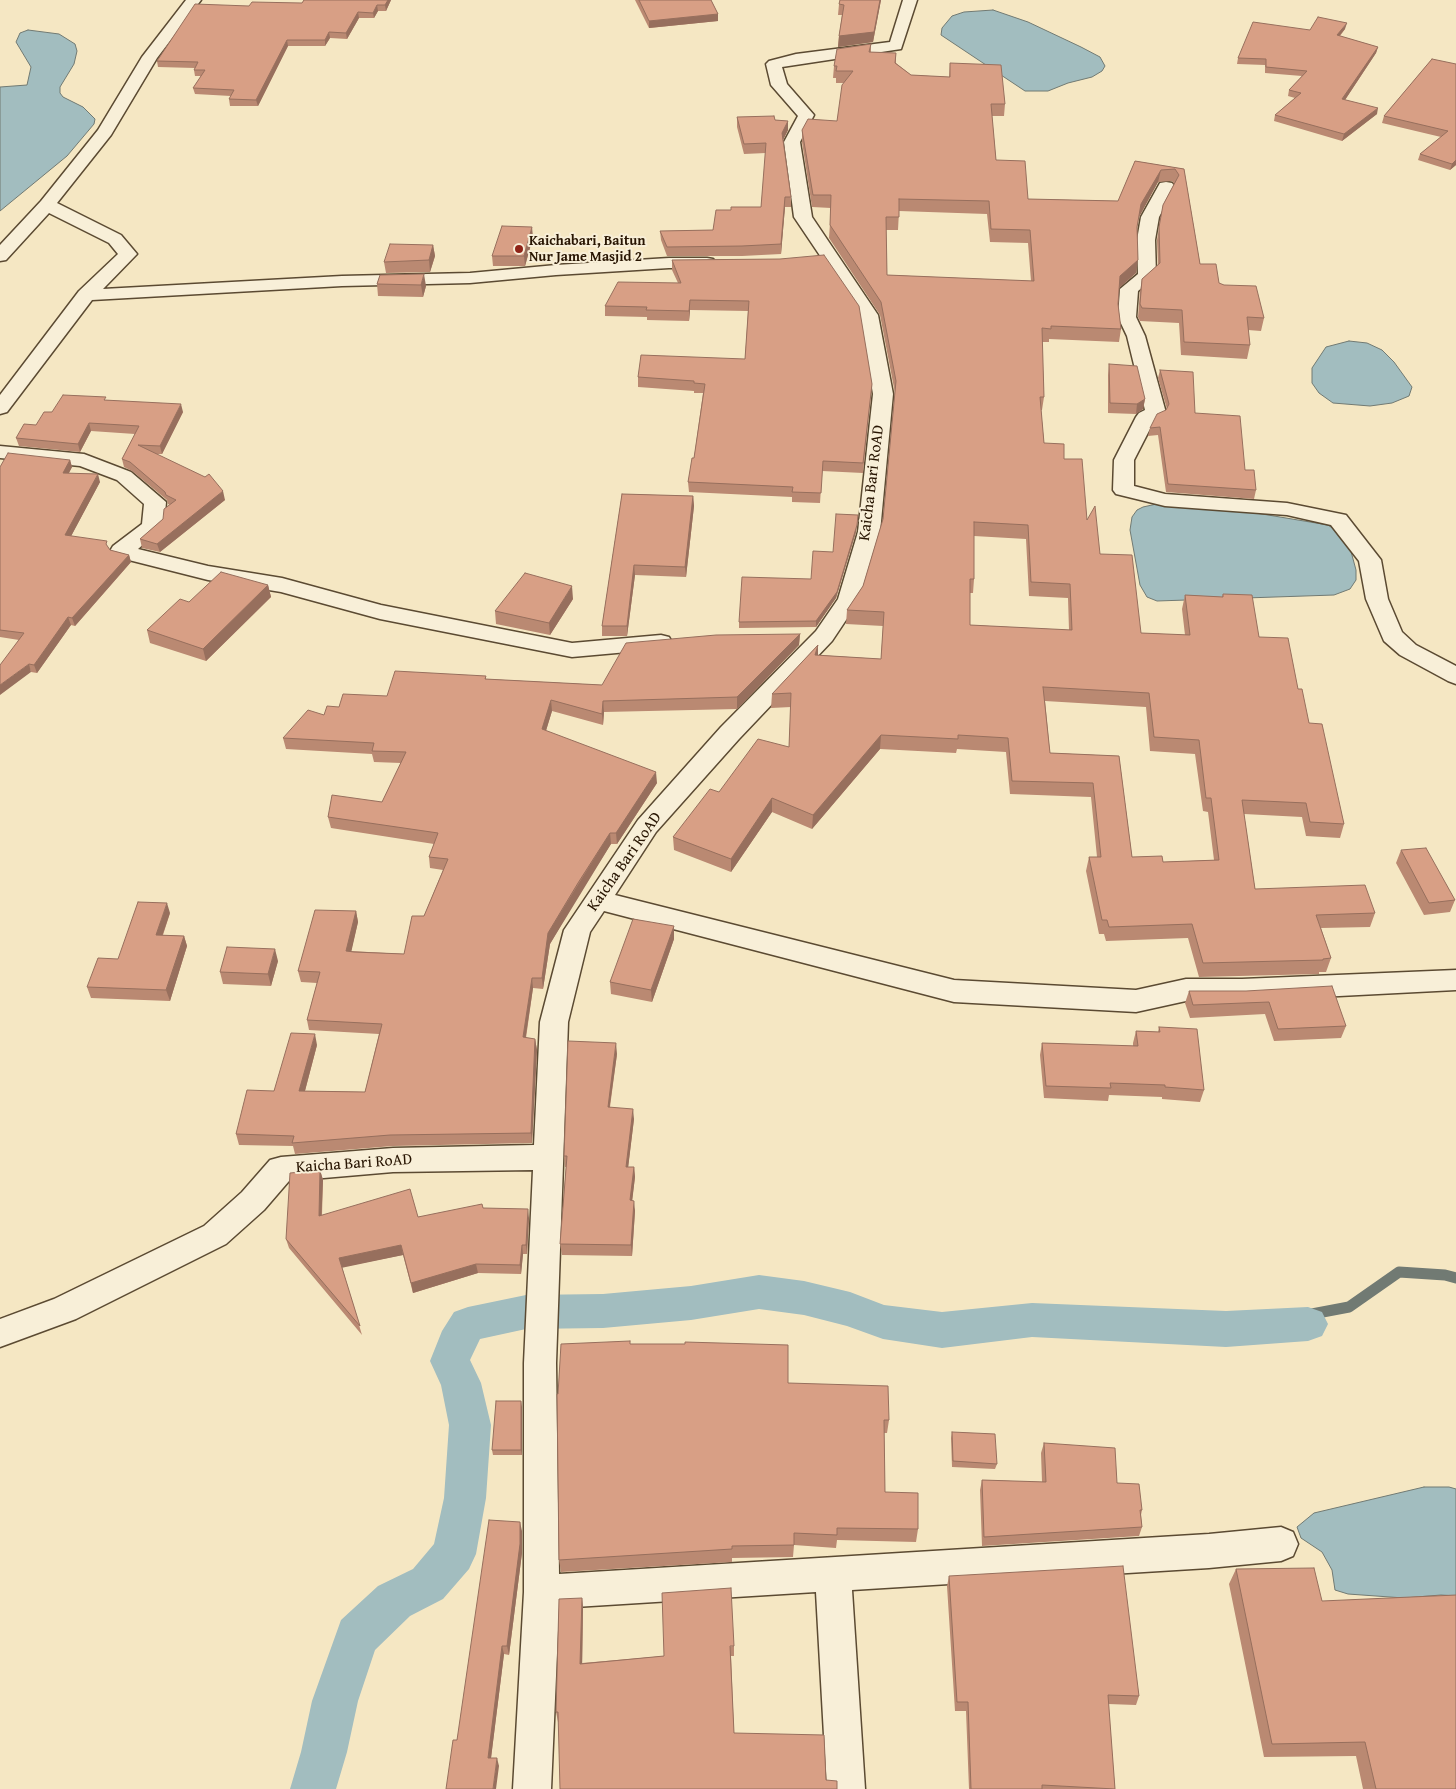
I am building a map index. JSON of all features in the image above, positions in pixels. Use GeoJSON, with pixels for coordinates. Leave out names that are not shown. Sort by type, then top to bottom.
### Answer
{"type":"FeatureCollection","features":[{"type":"Feature","properties":{"kind":"street"},"geometry":{"type":"LineString","coordinates":[[0,256],[46,206],[105,132],[150,57],[194,0]]}},
{"type":"Feature","properties":{"kind":"street","name":"Kaicha Bari RoAD"},"geometry":{"type":"LineString","coordinates":[[532,1789],[542,1592],[540,1362],[554,1022],[577,930],[647,826],[730,733],[824,636],[849,599],[869,532],[883,394],[870,315],[822,258],[803,217],[792,142],[806,116],[779,85],[774,64],[796,59],[896,46],[910,0]]}},
{"type":"Feature","properties":{"kind":"street"},"geometry":{"type":"LineString","coordinates":[[1166,187],[1150,217],[1146,240],[1146,276],[1129,289],[1127,317],[1136,336],[1156,413],[1146,417],[1124,460],[1123,490],[1165,500],[1287,509],[1338,520],[1370,560],[1377,599],[1392,636],[1408,650],[1456,676]]}},
{"type":"Feature","properties":{"kind":"street"},"geometry":{"type":"LineString","coordinates":[[0,408],[86,295],[128,254],[115,238],[46,206]]}},
{"type":"Feature","properties":{"kind":"street"},"geometry":{"type":"LineString","coordinates":[[86,295],[342,281],[470,278],[668,263],[724,263]]}},
{"type":"Feature","properties":{"kind":"street"},"geometry":{"type":"LineString","coordinates":[[0,452],[84,460],[124,476],[155,502],[153,526],[122,551],[208,573],[282,585],[380,612],[572,650],[677,640]]}},
{"type":"Feature","properties":{"kind":"street"},"geometry":{"type":"LineString","coordinates":[[795,636],[824,636]]}},
{"type":"Feature","properties":{"kind":"street"},"geometry":{"type":"LineString","coordinates":[[598,900],[954,992],[1136,1001],[1186,990],[1242,990],[1456,980]]}},
{"type":"Feature","properties":{"kind":"street","name":"Kaicha Bari RoAD"},"geometry":{"type":"LineString","coordinates":[[0,1333],[65,1309],[215,1235],[254,1201],[281,1169],[393,1160],[548,1157]]}},
{"type":"Feature","properties":{"kind":"street"},"geometry":{"type":"LineString","coordinates":[[542,1592],[1209,1551],[1281,1544]]}},
{"type":"Feature","properties":{"kind":"street"},"geometry":{"type":"LineString","coordinates":[[833,1573],[846,1789]]}},
{"type":"Feature","properties":{"kind":"water"},"geometry":{"type":"Polygon","coordinates":[[[993,10],[1028,22],[1081,47],[1100,57],[1105,66],[1102,71],[1092,77],[1068,83],[1048,91],[1025,91],[941,35],[942,28],[952,16],[964,12],[993,10]]]}},
{"type":"Feature","properties":{"kind":"water"},"geometry":{"type":"Polygon","coordinates":[[[28,30],[59,34],[75,44],[77,51],[74,64],[60,87],[60,93],[63,97],[83,107],[95,119],[94,124],[67,156],[0,211],[0,87],[27,85],[31,67],[16,42],[20,33],[28,30]]]}},
{"type":"Feature","properties":{"kind":"water"},"geometry":{"type":"Polygon","coordinates":[[[1349,341],[1367,343],[1382,350],[1394,362],[1412,387],[1409,396],[1392,403],[1370,406],[1333,403],[1319,393],[1312,383],[1312,368],[1326,347],[1349,341]]]}},
{"type":"Feature","properties":{"kind":"water"},"geometry":{"type":"Polygon","coordinates":[[[1161,503],[1244,511],[1328,525],[1340,533],[1349,544],[1356,570],[1356,580],[1350,589],[1334,595],[1157,601],[1147,597],[1140,585],[1130,530],[1132,517],[1137,510],[1161,503]]]}},
{"type":"Feature","properties":{"kind":"water"},"geometry":{"type":"Polygon","coordinates":[[[1424,1487],[1449,1487],[1456,1489],[1456,1596],[1441,1595],[1404,1598],[1348,1594],[1335,1590],[1332,1570],[1322,1552],[1301,1538],[1297,1527],[1314,1513],[1424,1487]]]}},
{"type":"Feature","properties":{"kind":"building"},"geometry":{"type":"Polygon","coordinates":[[[304,0],[388,0],[385,5],[377,5],[373,13],[358,12],[346,33],[329,32],[325,40],[287,40],[256,100],[229,99],[234,90],[193,88],[205,70],[194,70],[198,62],[157,61],[195,4],[249,6],[252,2],[302,3],[304,0]]]}},
{"type":"Feature","properties":{"kind":"building"},"geometry":{"type":"Polygon","coordinates":[[[639,0],[711,0],[718,14],[649,21],[639,0]]]}},
{"type":"Feature","properties":{"kind":"building"},"geometry":{"type":"Polygon","coordinates":[[[840,0],[880,0],[874,32],[839,36],[844,5],[839,4],[840,0]]]}},
{"type":"Feature","properties":{"kind":"building"},"geometry":{"type":"Polygon","coordinates":[[[1318,17],[1347,23],[1337,35],[1378,47],[1342,99],[1378,108],[1344,134],[1275,115],[1301,93],[1289,90],[1307,71],[1266,67],[1266,59],[1238,58],[1253,22],[1310,30],[1318,17]]]}},
{"type":"Feature","properties":{"kind":"building"},"geometry":{"type":"Polygon","coordinates":[[[871,44],[869,52],[896,53],[895,63],[911,75],[950,77],[950,63],[1001,65],[1005,104],[991,104],[996,160],[1025,161],[1028,199],[1118,201],[1135,161],[1184,169],[1200,264],[1216,264],[1219,283],[1224,285],[1256,286],[1264,318],[1247,317],[1250,345],[1184,342],[1182,310],[1142,308],[1140,304],[1142,279],[1160,263],[1159,227],[1163,205],[1179,175],[1175,169],[1161,170],[1141,204],[1137,227],[1138,260],[1120,276],[1118,304],[1121,329],[1051,326],[1051,329],[1042,328],[1044,397],[1040,397],[1044,443],[1064,444],[1064,459],[1082,459],[1087,520],[1095,506],[1100,554],[1132,555],[1141,633],[1190,635],[1185,595],[1223,597],[1223,594],[1252,595],[1259,637],[1288,638],[1298,689],[1302,689],[1309,723],[1322,724],[1344,824],[1310,822],[1306,803],[1242,800],[1255,889],[1365,885],[1375,913],[1316,915],[1331,958],[1323,960],[1203,963],[1192,924],[1109,927],[1107,920],[1102,920],[1089,857],[1101,857],[1093,783],[1012,781],[1008,738],[958,735],[958,739],[881,735],[813,815],[772,798],[731,859],[673,837],[710,789],[719,792],[758,739],[789,747],[791,693],[772,694],[818,645],[815,655],[881,659],[884,612],[847,610],[863,586],[883,519],[896,381],[881,302],[830,225],[831,195],[813,195],[802,130],[808,119],[837,121],[842,85],[853,71],[836,71],[837,66],[834,66],[837,49],[871,44]],[[899,199],[899,217],[886,217],[887,275],[1034,281],[1030,230],[991,229],[989,201],[899,199]],[[974,522],[974,579],[970,579],[970,625],[1072,630],[1070,584],[1031,582],[1028,525],[974,522]],[[1043,687],[1050,753],[1119,756],[1132,857],[1162,856],[1163,862],[1219,860],[1211,798],[1206,798],[1199,740],[1154,737],[1149,693],[1043,687]]]}},
{"type":"Feature","properties":{"kind":"building"},"geometry":{"type":"Polygon","coordinates":[[[1432,59],[1456,64],[1456,160],[1452,164],[1420,154],[1448,131],[1384,116],[1432,59]]]}},
{"type":"Feature","properties":{"kind":"building"},"geometry":{"type":"Polygon","coordinates":[[[774,116],[775,120],[788,121],[782,133],[791,197],[785,197],[781,244],[667,247],[660,231],[713,230],[716,210],[731,210],[731,207],[761,207],[766,143],[744,144],[737,117],[774,116]]]}},
{"type":"Feature","properties":{"kind":"building"},"geometry":{"type":"Polygon","coordinates":[[[502,226],[532,227],[524,256],[492,256],[502,226]]]}},
{"type":"Feature","properties":{"kind":"building"},"geometry":{"type":"Polygon","coordinates":[[[390,244],[433,245],[429,260],[384,262],[390,244]]]}},
{"type":"Feature","properties":{"kind":"building"},"geometry":{"type":"Polygon","coordinates":[[[824,255],[859,306],[872,384],[863,463],[823,461],[821,493],[792,492],[793,487],[688,482],[692,458],[694,458],[705,384],[694,383],[694,381],[638,377],[641,355],[745,359],[749,301],[690,300],[689,311],[646,310],[647,307],[605,306],[618,282],[681,283],[672,260],[780,259],[824,255]]]}},
{"type":"Feature","properties":{"kind":"building"},"geometry":{"type":"Polygon","coordinates":[[[424,274],[421,285],[377,284],[380,275],[424,274]]]}},
{"type":"Feature","properties":{"kind":"building"},"geometry":{"type":"Polygon","coordinates":[[[1109,364],[1137,366],[1145,399],[1137,404],[1110,403],[1109,364]]]}},
{"type":"Feature","properties":{"kind":"building"},"geometry":{"type":"Polygon","coordinates":[[[1160,370],[1193,372],[1195,413],[1240,416],[1245,470],[1254,470],[1256,490],[1168,484],[1160,427],[1150,428],[1157,414],[1166,410],[1169,404],[1160,370]]]}},
{"type":"Feature","properties":{"kind":"building"},"geometry":{"type":"Polygon","coordinates":[[[63,395],[106,397],[104,400],[181,404],[160,446],[138,445],[205,477],[209,474],[223,491],[157,544],[140,539],[163,519],[164,509],[176,500],[166,495],[165,492],[130,462],[122,459],[139,426],[89,423],[78,444],[16,438],[24,424],[36,425],[44,412],[52,412],[63,395]]]}},
{"type":"Feature","properties":{"kind":"building"},"geometry":{"type":"Polygon","coordinates":[[[8,453],[70,460],[63,473],[98,474],[65,535],[107,541],[106,544],[110,550],[129,555],[72,618],[68,617],[34,665],[29,664],[0,685],[0,665],[24,633],[0,630],[0,467],[8,453]]]}},
{"type":"Feature","properties":{"kind":"building"},"geometry":{"type":"Polygon","coordinates":[[[622,494],[693,496],[685,567],[634,565],[627,626],[602,626],[622,494]]]}},
{"type":"Feature","properties":{"kind":"building"},"geometry":{"type":"Polygon","coordinates":[[[836,514],[858,515],[857,525],[837,592],[816,621],[739,622],[742,577],[811,579],[813,551],[833,552],[836,514]]]}},
{"type":"Feature","properties":{"kind":"building"},"geometry":{"type":"Polygon","coordinates":[[[221,572],[268,585],[203,649],[147,630],[180,599],[189,602],[221,572]]]}},
{"type":"Feature","properties":{"kind":"building"},"geometry":{"type":"Polygon","coordinates":[[[525,573],[572,586],[549,623],[495,611],[525,573]]]}},
{"type":"Feature","properties":{"kind":"building"},"geometry":{"type":"Polygon","coordinates":[[[800,634],[737,697],[603,701],[602,714],[551,700],[542,729],[656,772],[616,833],[610,833],[578,883],[548,933],[542,978],[532,978],[523,1037],[535,1039],[531,1133],[390,1135],[292,1143],[294,1136],[236,1134],[247,1090],[274,1091],[291,1033],[315,1034],[299,1091],[365,1092],[382,1024],[307,1020],[320,972],[298,971],[315,910],[356,911],[346,951],[404,954],[412,916],[424,916],[448,859],[429,857],[438,833],[328,817],[332,795],[382,802],[406,752],[372,751],[374,743],[283,738],[308,710],[324,715],[327,706],[339,707],[343,694],[387,696],[395,671],[486,676],[485,679],[602,685],[626,643],[716,635],[800,634]]]}},
{"type":"Feature","properties":{"kind":"building"},"geometry":{"type":"Polygon","coordinates":[[[1426,848],[1455,900],[1429,903],[1401,850],[1426,848]]]}},
{"type":"Feature","properties":{"kind":"building"},"geometry":{"type":"Polygon","coordinates":[[[138,902],[167,903],[156,935],[184,936],[166,990],[87,987],[98,958],[118,959],[138,902]]]}},
{"type":"Feature","properties":{"kind":"building"},"geometry":{"type":"Polygon","coordinates":[[[633,919],[674,926],[651,990],[610,982],[633,919]]]}},
{"type":"Feature","properties":{"kind":"building"},"geometry":{"type":"Polygon","coordinates":[[[227,947],[275,949],[268,974],[220,972],[227,947]]]}},
{"type":"Feature","properties":{"kind":"building"},"geometry":{"type":"Polygon","coordinates":[[[1332,986],[1346,1026],[1278,1029],[1269,1002],[1193,1005],[1189,991],[1246,991],[1332,986]]]}},
{"type":"Feature","properties":{"kind":"building"},"geometry":{"type":"Polygon","coordinates":[[[1159,1027],[1197,1029],[1204,1090],[1165,1087],[1165,1085],[1110,1083],[1111,1088],[1046,1086],[1042,1043],[1138,1046],[1136,1031],[1160,1032],[1159,1027]]]}},
{"type":"Feature","properties":{"kind":"building"},"geometry":{"type":"Polygon","coordinates":[[[568,1041],[616,1043],[608,1107],[633,1109],[626,1167],[634,1167],[630,1200],[634,1201],[631,1245],[560,1244],[567,1156],[564,1156],[568,1041]]]}},
{"type":"Feature","properties":{"kind":"building"},"geometry":{"type":"Polygon","coordinates":[[[320,1170],[319,1216],[410,1189],[418,1217],[482,1204],[483,1208],[528,1209],[526,1245],[522,1245],[520,1265],[476,1264],[411,1283],[401,1245],[339,1258],[360,1326],[286,1239],[290,1173],[320,1170]]]}},
{"type":"Feature","properties":{"kind":"building"},"geometry":{"type":"Polygon","coordinates":[[[630,1341],[630,1344],[685,1344],[685,1342],[788,1345],[788,1383],[888,1386],[889,1420],[884,1420],[885,1492],[918,1493],[918,1529],[837,1528],[837,1535],[794,1533],[794,1545],[732,1546],[732,1549],[559,1560],[557,1394],[561,1344],[630,1341]]]}},
{"type":"Feature","properties":{"kind":"building"},"geometry":{"type":"Polygon","coordinates":[[[496,1401],[521,1401],[521,1450],[492,1450],[496,1401]]]}},
{"type":"Feature","properties":{"kind":"building"},"geometry":{"type":"Polygon","coordinates":[[[952,1432],[995,1434],[997,1464],[953,1461],[952,1432]]]}},
{"type":"Feature","properties":{"kind":"building"},"geometry":{"type":"Polygon","coordinates":[[[1044,1443],[1115,1448],[1117,1483],[1139,1484],[1142,1527],[984,1537],[982,1480],[1046,1482],[1044,1443]]]}},
{"type":"Feature","properties":{"kind":"building"},"geometry":{"type":"Polygon","coordinates":[[[489,1520],[520,1522],[520,1544],[507,1646],[502,1646],[488,1758],[497,1758],[493,1789],[446,1789],[453,1740],[457,1740],[489,1520]]]}},
{"type":"Feature","properties":{"kind":"building"},"geometry":{"type":"Polygon","coordinates":[[[1123,1566],[1139,1696],[1108,1695],[1115,1789],[1042,1785],[1042,1789],[971,1789],[968,1702],[957,1702],[949,1576],[1123,1566]]]}},
{"type":"Feature","properties":{"kind":"building"},"geometry":{"type":"Polygon","coordinates":[[[1314,1568],[1322,1601],[1456,1595],[1456,1789],[1376,1789],[1365,1742],[1272,1744],[1236,1569],[1314,1568]]]}},
{"type":"Feature","properties":{"kind":"building"},"geometry":{"type":"Polygon","coordinates":[[[731,1588],[734,1646],[730,1646],[734,1733],[824,1735],[826,1780],[837,1781],[837,1789],[560,1789],[558,1712],[556,1712],[559,1599],[582,1598],[580,1664],[664,1656],[662,1593],[731,1588]]]}},
{"type":"Feature","properties":{"kind":"waterway"},"geometry":{"type":"LineString","coordinates":[[1222,1331],[1349,1307],[1399,1272],[1445,1275],[1456,1278]]}},
{"type":"Feature","properties":{"kind":"waterway"},"geometry":{"type":"LineString","coordinates":[[313,1789],[324,1752],[335,1701],[357,1636],[394,1601],[428,1584],[454,1554],[465,1498],[470,1425],[461,1383],[450,1361],[456,1344],[468,1324],[526,1312],[603,1311],[691,1303],[759,1292],[804,1298],[850,1309],[883,1322],[942,1330],[1032,1320],[1226,1329],[1308,1324]]}},
{"type":"Feature","properties":{"kind":"place","name":"Kaichabari, Baitun Nur Jame Masjid 2"},"geometry":{"type":"Point","coordinates":[519,249]}}]}
